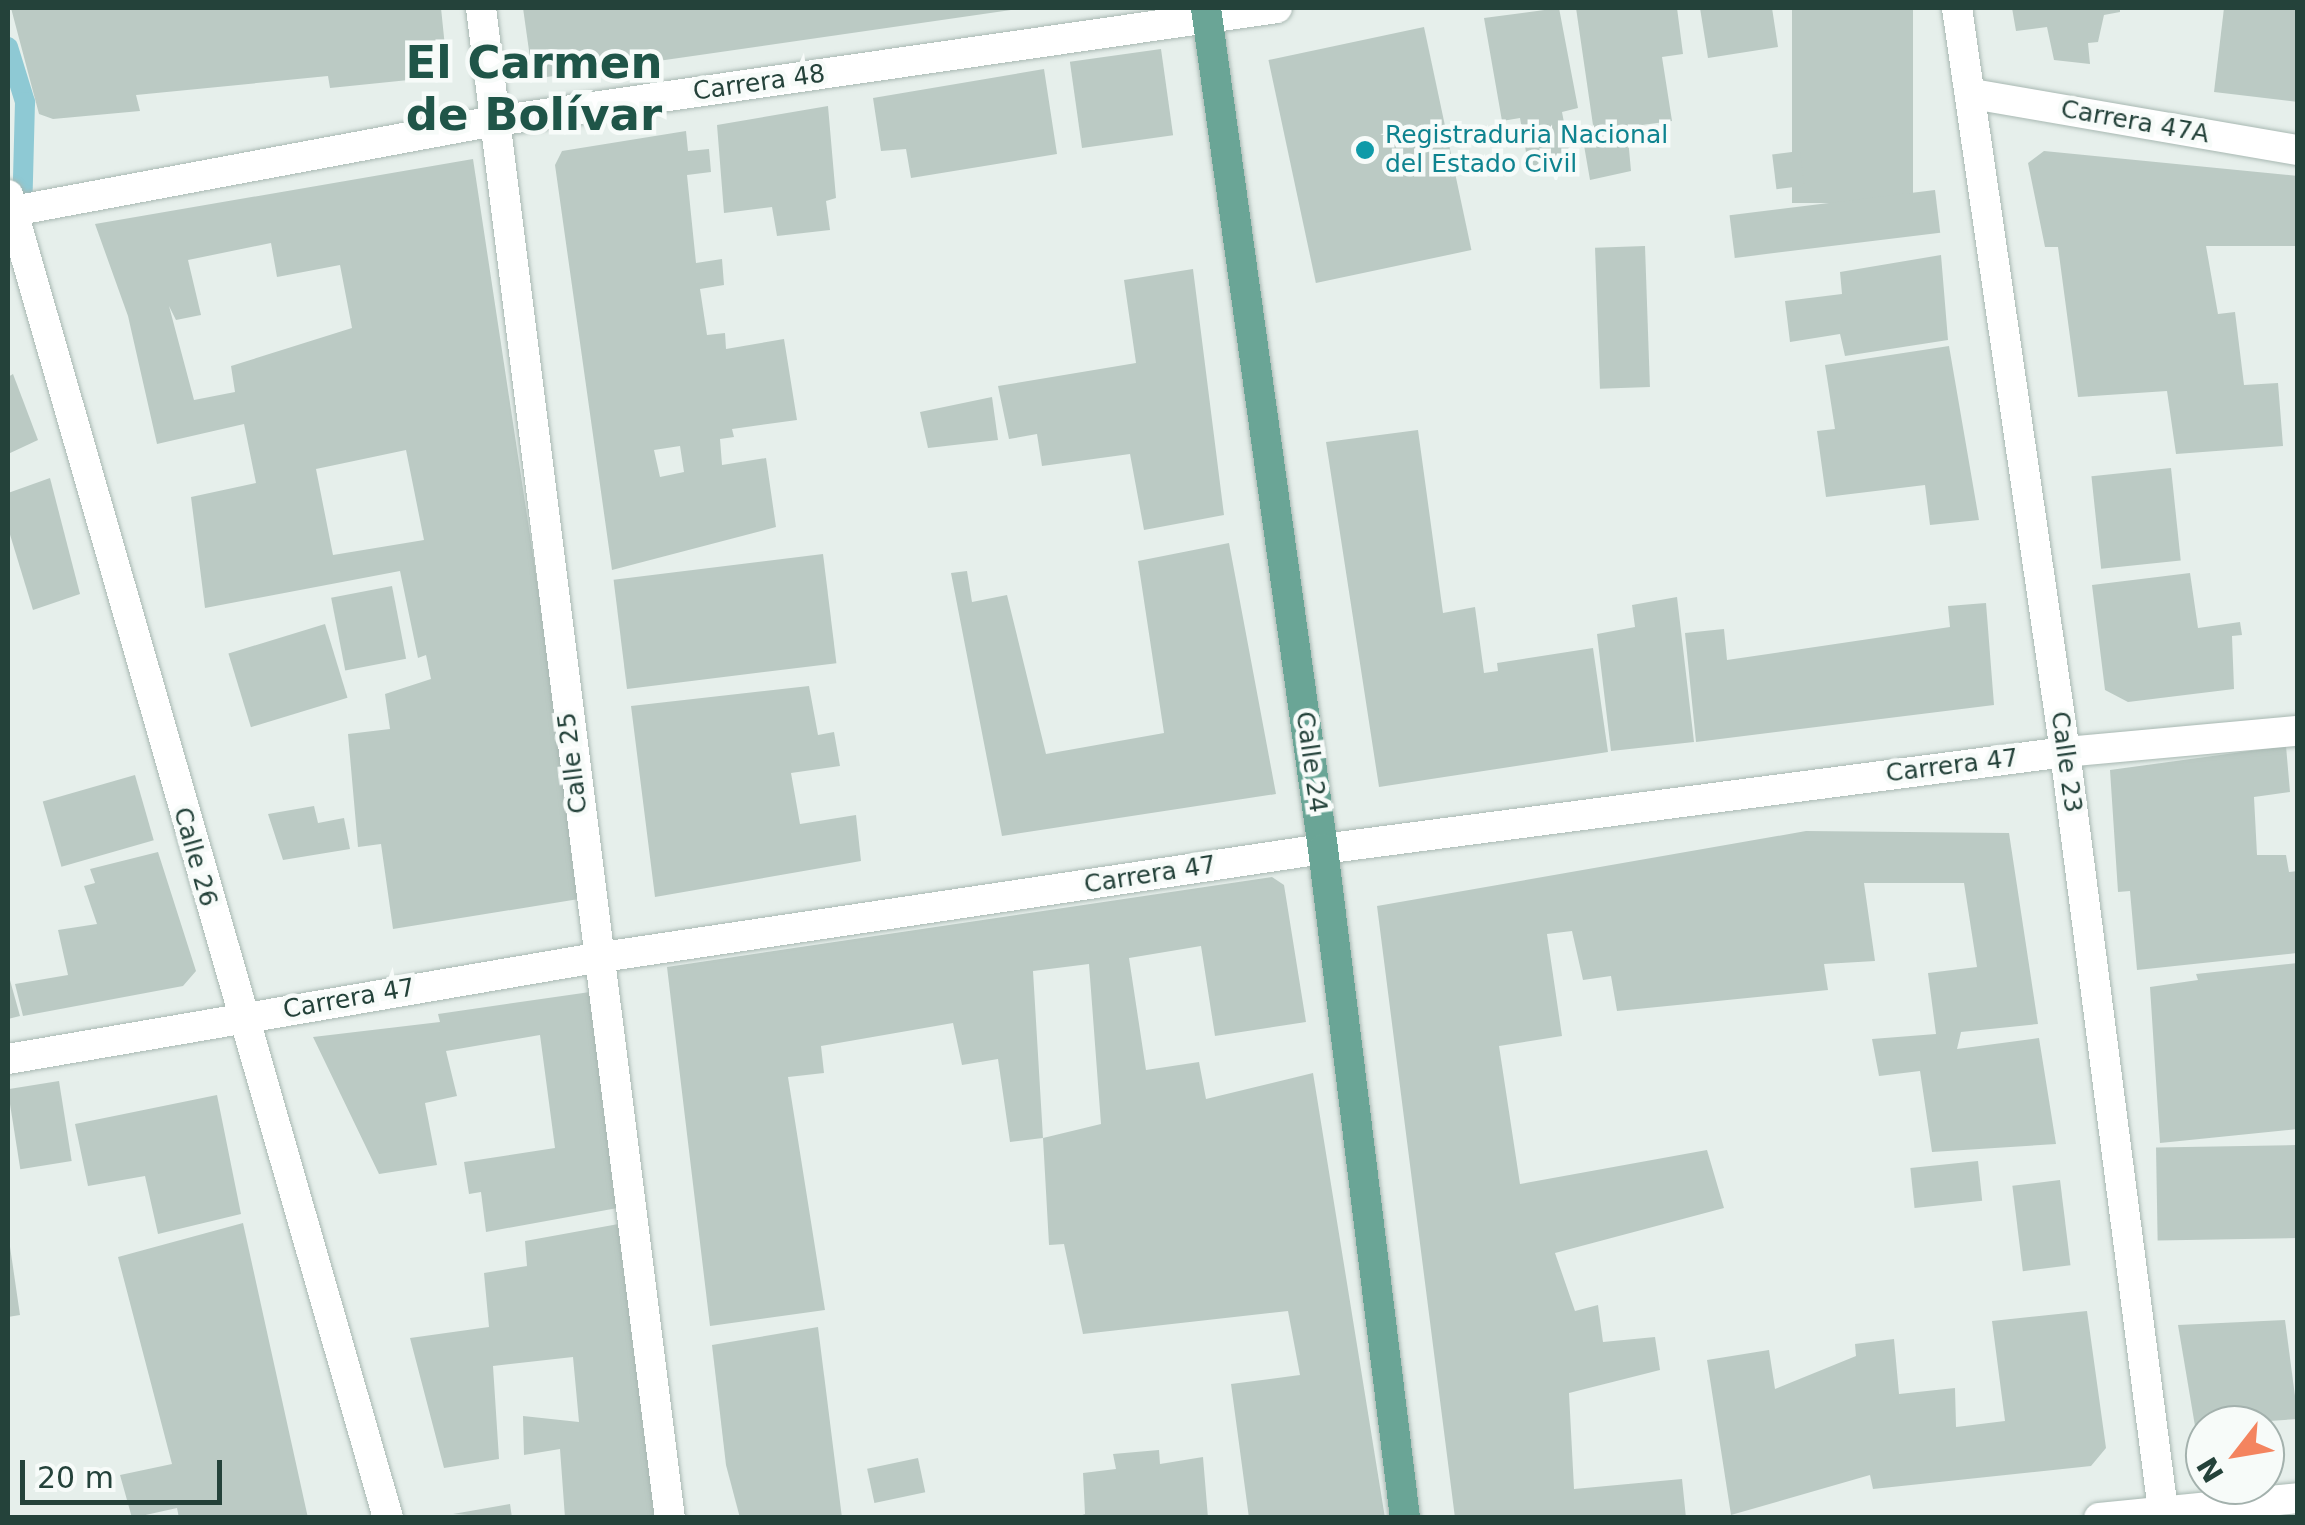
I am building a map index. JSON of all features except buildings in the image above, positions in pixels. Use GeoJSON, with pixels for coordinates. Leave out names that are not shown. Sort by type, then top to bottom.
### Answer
{"type":"FeatureCollection","features":[{"type":"Feature","properties":{"kind":"main road","name":"Calle 24"},"geometry":{"type":"LineString","coordinates":[[1206,14],[1323,849],[1405,1518]]}},
{"type":"Feature","properties":{"kind":"street","name":"Calle 25"},"geometry":{"type":"LineString","coordinates":[[481,8],[596,958],[670,1518]]}},
{"type":"Feature","properties":{"kind":"street","name":"Carrera 48"},"geometry":{"type":"LineString","coordinates":[[9,206],[496,121],[1206,14],[1276,8]]}},
{"type":"Feature","properties":{"kind":"street","name":"Calle 23"},"geometry":{"type":"LineString","coordinates":[[1958,8],[2065,752],[2163,1514]]}},
{"type":"Feature","properties":{"kind":"street","name":"Carrera 47A"},"geometry":{"type":"LineString","coordinates":[[1973,94],[2298,150]]}},
{"type":"Feature","properties":{"kind":"street","name":"Calle 26"},"geometry":{"type":"LineString","coordinates":[[9,206],[388,1518]]}},
{"type":"Feature","properties":{"kind":"street","name":"Carrera 47"},"geometry":{"type":"LineString","coordinates":[[8,1059],[596,958],[1323,849],[2065,752],[2298,732]]}},
{"type":"Feature","properties":{"kind":"street"},"geometry":{"type":"LineString","coordinates":[[2098,1518],[2298,1498]]}},
{"type":"Feature","properties":{"kind":"waterway"},"geometry":{"type":"LineString","coordinates":[[8,47],[25,102],[21,250],[8,249]]}},
{"type":"Feature","properties":{"kind":"place","name":"Registraduria Nacional del Estado Civil"},"geometry":{"type":"Point","coordinates":[1365,150]}},
{"type":"Feature","properties":{"kind":"district","name":"El Carmen de Bolívar"},"geometry":{"type":"Point","coordinates":[534,89]}}]}
